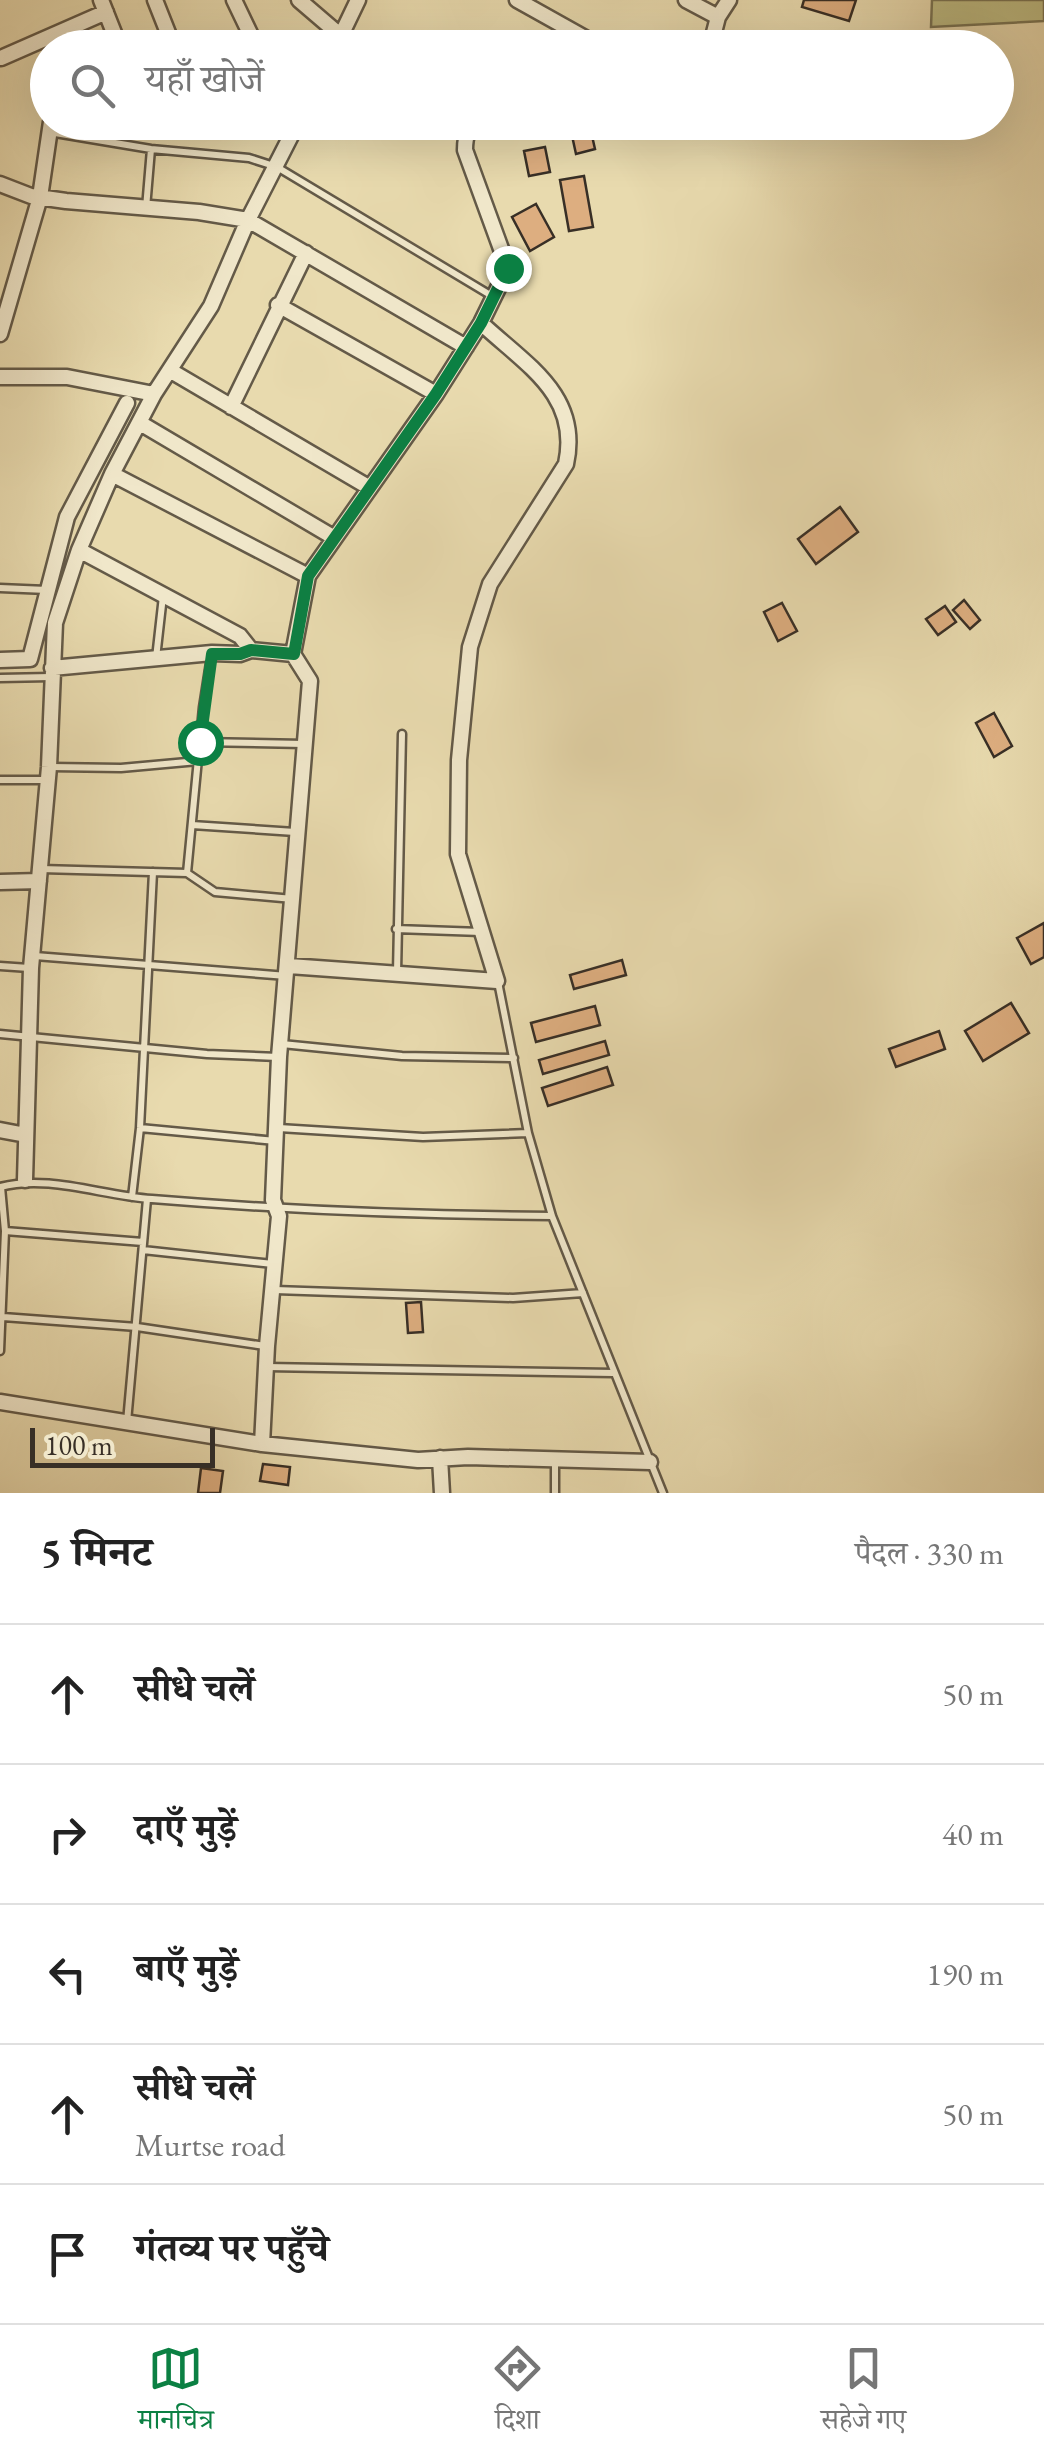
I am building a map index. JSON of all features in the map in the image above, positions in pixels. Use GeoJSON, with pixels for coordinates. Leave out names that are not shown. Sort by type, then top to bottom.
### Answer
{"type":"FeatureCollection","features":[{"type":"Feature","properties":{"kind":"street"},"geometry":{"type":"LineString","coordinates":[[155,0],[167,30]]}},
{"type":"Feature","properties":{"kind":"street"},"geometry":{"type":"LineString","coordinates":[[234,0],[248,30]]}},
{"type":"Feature","properties":{"kind":"street"},"geometry":{"type":"LineString","coordinates":[[298,0],[327,30]]}},
{"type":"Feature","properties":{"kind":"street"},"geometry":{"type":"LineString","coordinates":[[344,30],[358,0]]}},
{"type":"Feature","properties":{"kind":"street"},"geometry":{"type":"LineString","coordinates":[[517,0],[571,30]]}},
{"type":"Feature","properties":{"kind":"street"},"geometry":{"type":"LineString","coordinates":[[686,0],[718,17]]}},
{"type":"Feature","properties":{"kind":"street"},"geometry":{"type":"LineString","coordinates":[[715,30],[729,0]]}},
{"type":"Feature","properties":{"kind":"street"},"geometry":{"type":"LineString","coordinates":[[56,30],[103,6],[113,30]]}},
{"type":"Feature","properties":{"kind":"street"},"geometry":{"type":"LineString","coordinates":[[1,58],[30,43]]}},
{"type":"Feature","properties":{"kind":"street"},"geometry":{"type":"LineString","coordinates":[[0,334],[40,197],[48,140]]}},
{"type":"Feature","properties":{"kind":"street"},"geometry":{"type":"LineString","coordinates":[[25,1180],[31,962],[49,774],[56,623],[79,550],[112,474],[154,394],[211,306],[248,220],[290,140]]}},
{"type":"Feature","properties":{"kind":"street"},"geometry":{"type":"LineString","coordinates":[[262,1444],[280,1216],[273,1200],[280,1050],[310,681],[294,654],[308,576],[436,394],[481,323],[508,268],[465,140]]}},
{"type":"Feature","properties":{"kind":"street"},"geometry":{"type":"LineString","coordinates":[[0,184],[40,197],[248,220],[466,347]]}},
{"type":"Feature","properties":{"kind":"street"},"geometry":{"type":"LineString","coordinates":[[231,407],[306,253]]}},
{"type":"Feature","properties":{"kind":"street"},"geometry":{"type":"LineString","coordinates":[[278,306],[436,394]]}},
{"type":"Feature","properties":{"kind":"street"},"geometry":{"type":"LineString","coordinates":[[289,971],[497,981],[458,854],[459,760],[470,647],[490,584],[566,464],[571,441],[568,418],[557,394],[481,323]]}},
{"type":"Feature","properties":{"kind":"street"},"geometry":{"type":"LineString","coordinates":[[171,371],[370,488]]}},
{"type":"Feature","properties":{"kind":"street"},"geometry":{"type":"LineString","coordinates":[[0,377],[67,377],[154,394]]}},
{"type":"Feature","properties":{"kind":"street"},"geometry":{"type":"LineString","coordinates":[[0,660],[30,659],[68,518],[127,403]]}},
{"type":"Feature","properties":{"kind":"street"},"geometry":{"type":"LineString","coordinates":[[140,422],[333,537]]}},
{"type":"Feature","properties":{"kind":"street"},"geometry":{"type":"LineString","coordinates":[[112,474],[308,576]]}},
{"type":"Feature","properties":{"kind":"street"},"geometry":{"type":"LineString","coordinates":[[79,550],[240,636],[251,650]]}},
{"type":"Feature","properties":{"kind":"street"},"geometry":{"type":"LineString","coordinates":[[52,673],[251,650],[294,654]]}},
{"type":"Feature","properties":{"kind":"street"},"geometry":{"type":"LineString","coordinates":[[0,882],[39,875]]}},
{"type":"Feature","properties":{"kind":"street"},"geometry":{"type":"LineString","coordinates":[[0,1130],[26,1135]]}},
{"type":"Feature","properties":{"kind":"street"},"geometry":{"type":"LineString","coordinates":[[0,1402],[262,1444],[418,1460],[650,1462]]}},
{"type":"Feature","properties":{"kind":"street"},"geometry":{"type":"LineString","coordinates":[[440,1458],[442,1493]]}},
{"type":"Feature","properties":{"kind":"lane"},"geometry":{"type":"LineString","coordinates":[[110,140],[151,149],[248,158],[277,167],[494,297]]}},
{"type":"Feature","properties":{"kind":"lane"},"geometry":{"type":"LineString","coordinates":[[146,208],[151,149]]}},
{"type":"Feature","properties":{"kind":"lane"},"geometry":{"type":"LineString","coordinates":[[0,588],[48,590]]}},
{"type":"Feature","properties":{"kind":"lane"},"geometry":{"type":"LineString","coordinates":[[156,659],[163,594]]}},
{"type":"Feature","properties":{"kind":"lane"},"geometry":{"type":"LineString","coordinates":[[186,873],[212,654]]}},
{"type":"Feature","properties":{"kind":"lane"},"geometry":{"type":"LineString","coordinates":[[0,678],[52,673]]}},
{"type":"Feature","properties":{"kind":"lane"},"geometry":{"type":"LineString","coordinates":[[396,974],[402,734]]}},
{"type":"Feature","properties":{"kind":"lane"},"geometry":{"type":"LineString","coordinates":[[200,742],[307,744]]}},
{"type":"Feature","properties":{"kind":"lane"},"geometry":{"type":"LineString","coordinates":[[0,780],[198,761]]}},
{"type":"Feature","properties":{"kind":"lane"},"geometry":{"type":"LineString","coordinates":[[192,825],[300,833]]}},
{"type":"Feature","properties":{"kind":"lane"},"geometry":{"type":"LineString","coordinates":[[132,1197],[140,1128],[152,872]]}},
{"type":"Feature","properties":{"kind":"lane"},"geometry":{"type":"LineString","coordinates":[[39,875],[186,873],[215,892],[294,899]]}},
{"type":"Feature","properties":{"kind":"lane"},"geometry":{"type":"LineString","coordinates":[[396,929],[483,932]]}},
{"type":"Feature","properties":{"kind":"lane"},"geometry":{"type":"LineString","coordinates":[[0,966],[31,962],[289,971]]}},
{"type":"Feature","properties":{"kind":"lane"},"geometry":{"type":"LineString","coordinates":[[497,981],[528,1133],[552,1216],[663,1493]]}},
{"type":"Feature","properties":{"kind":"lane"},"geometry":{"type":"LineString","coordinates":[[0,1034],[143,1046],[514,1058]]}},
{"type":"Feature","properties":{"kind":"lane"},"geometry":{"type":"LineString","coordinates":[[140,1128],[423,1137],[528,1133]]}},
{"type":"Feature","properties":{"kind":"lane"},"geometry":{"type":"LineString","coordinates":[[0,1351],[5,1231],[0,1187],[25,1180],[147,1199],[552,1216]]}},
{"type":"Feature","properties":{"kind":"lane"},"geometry":{"type":"LineString","coordinates":[[127,1422],[147,1199]]}},
{"type":"Feature","properties":{"kind":"lane"},"geometry":{"type":"LineString","coordinates":[[5,1231],[274,1264]]}},
{"type":"Feature","properties":{"kind":"lane"},"geometry":{"type":"LineString","coordinates":[[272,1290],[513,1298],[583,1294]]}},
{"type":"Feature","properties":{"kind":"lane"},"geometry":{"type":"LineString","coordinates":[[1,1323],[137,1327],[267,1346]]}},
{"type":"Feature","properties":{"kind":"lane"},"geometry":{"type":"LineString","coordinates":[[266,1367],[613,1373]]}},
{"type":"Feature","properties":{"kind":"lane"},"geometry":{"type":"LineString","coordinates":[[554,1460],[555,1493]]}},
{"type":"Feature","properties":{"kind":"shaded area"},"geometry":{"type":"Polygon","coordinates":[[[932,0],[1044,0],[1044,21],[931,27],[932,0]]]}},
{"type":"Feature","properties":{"kind":"building"},"geometry":{"type":"Polygon","coordinates":[[[804,0],[856,0],[849,21],[802,7],[804,0]]]}},
{"type":"Feature","properties":{"kind":"building"},"geometry":{"type":"Polygon","coordinates":[[[573,140],[593,140],[595,149],[576,154],[573,140]]]}},
{"type":"Feature","properties":{"kind":"building"},"geometry":{"type":"Polygon","coordinates":[[[545,147],[550,172],[529,176],[524,151],[545,147]]]}},
{"type":"Feature","properties":{"kind":"building"},"geometry":{"type":"Polygon","coordinates":[[[584,176],[593,227],[569,231],[560,180],[584,176]]]}},
{"type":"Feature","properties":{"kind":"building"},"geometry":{"type":"Polygon","coordinates":[[[536,204],[554,237],[530,251],[512,217],[536,204]]]}},
{"type":"Feature","properties":{"kind":"building"},"geometry":{"type":"Polygon","coordinates":[[[840,507],[858,532],[816,564],[798,539],[840,507]]]}},
{"type":"Feature","properties":{"kind":"building"},"geometry":{"type":"Polygon","coordinates":[[[964,600],[980,620],[970,629],[953,610],[964,600]]]}},
{"type":"Feature","properties":{"kind":"building"},"geometry":{"type":"Polygon","coordinates":[[[782,603],[797,631],[778,641],[764,612],[782,603]]]}},
{"type":"Feature","properties":{"kind":"building"},"geometry":{"type":"Polygon","coordinates":[[[945,606],[956,622],[938,635],[926,619],[945,606]]]}},
{"type":"Feature","properties":{"kind":"building"},"geometry":{"type":"Polygon","coordinates":[[[994,713],[1012,746],[994,757],[976,723],[994,713]]]}},
{"type":"Feature","properties":{"kind":"building"},"geometry":{"type":"Polygon","coordinates":[[[1044,923],[1044,957],[1031,964],[1017,938],[1044,923]]]}},
{"type":"Feature","properties":{"kind":"building"},"geometry":{"type":"Polygon","coordinates":[[[622,960],[626,975],[574,989],[570,975],[622,960]]]}},
{"type":"Feature","properties":{"kind":"building"},"geometry":{"type":"Polygon","coordinates":[[[1011,1003],[1029,1033],[983,1061],[965,1031],[1011,1003]]]}},
{"type":"Feature","properties":{"kind":"building"},"geometry":{"type":"Polygon","coordinates":[[[595,1006],[600,1025],[536,1042],[531,1023],[595,1006]]]}},
{"type":"Feature","properties":{"kind":"building"},"geometry":{"type":"Polygon","coordinates":[[[939,1031],[945,1049],[896,1067],[889,1049],[939,1031]]]}},
{"type":"Feature","properties":{"kind":"building"},"geometry":{"type":"Polygon","coordinates":[[[605,1041],[609,1055],[543,1074],[539,1060],[605,1041]]]}},
{"type":"Feature","properties":{"kind":"building"},"geometry":{"type":"Polygon","coordinates":[[[607,1067],[613,1085],[548,1106],[542,1088],[607,1067]]]}},
{"type":"Feature","properties":{"kind":"building"},"geometry":{"type":"Polygon","coordinates":[[[421,1302],[423,1332],[408,1333],[406,1303],[421,1302]]]}},
{"type":"Feature","properties":{"kind":"building"},"geometry":{"type":"Polygon","coordinates":[[[263,1464],[290,1467],[288,1485],[260,1481],[263,1464]]]}},
{"type":"Feature","properties":{"kind":"building"},"geometry":{"type":"Polygon","coordinates":[[[201,1468],[223,1471],[220,1493],[198,1493],[201,1468]]]}},
{"type":"Feature","properties":{"kind":"route"},"geometry":{"type":"LineString","coordinates":[[200,742],[212,654],[251,650],[294,654],[308,576],[436,394],[481,323],[508,268]]}}]}
